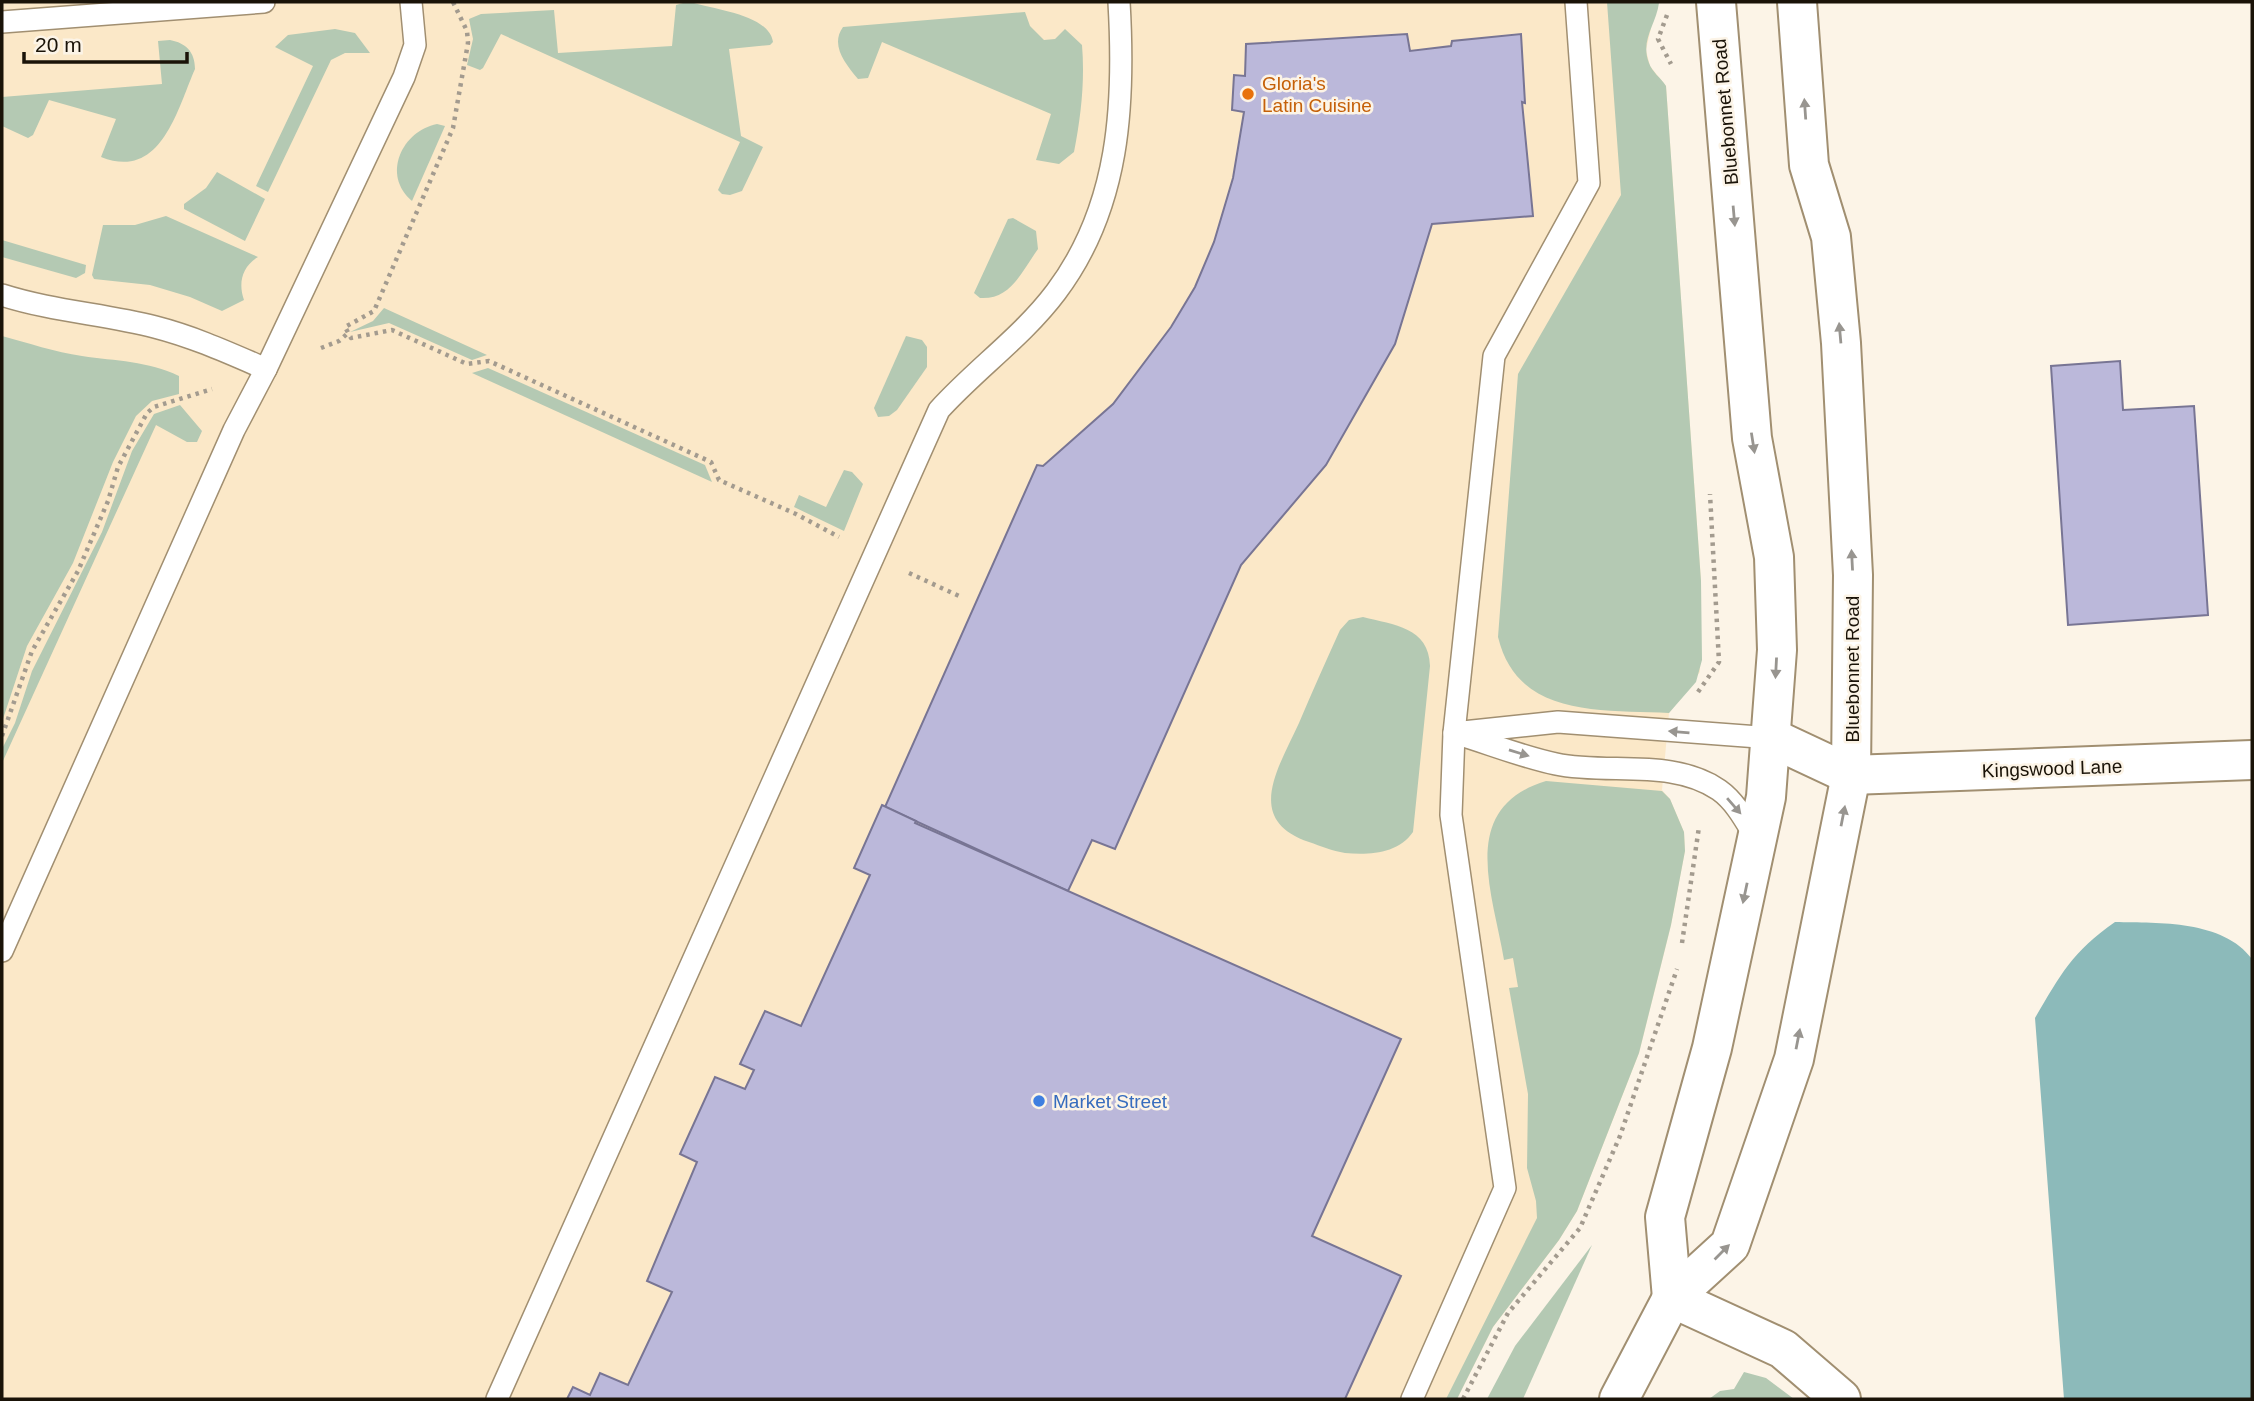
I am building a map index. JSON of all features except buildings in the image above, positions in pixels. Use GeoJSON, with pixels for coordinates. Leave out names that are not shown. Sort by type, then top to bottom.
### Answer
{"type":"FeatureCollection","features":[{"type":"Feature","properties":{"kind":"street","name":"Bluebonnet Road"},"geometry":{"type":"LineString","coordinates":[[1672,1298],[1665,1217],[1712,1048],[1766,797],[1777,650],[1773,557],[1752,438],[1716,2]]}},
{"type":"Feature","properties":{"kind":"street","name":"Bluebonnet Road"},"geometry":{"type":"LineString","coordinates":[[1672,1298],[1730,1245],[1735,1233],[1794,1059],[1852,775],[1853,575],[1841,343],[1831,237],[1809,165],[1797,2]]}},
{"type":"Feature","properties":{"kind":"street"},"geometry":{"type":"LineString","coordinates":[[1772,738],[1852,775]]}},
{"type":"Feature","properties":{"kind":"street","name":"Kingswood Lane"},"geometry":{"type":"LineString","coordinates":[[1852,775],[2252,760]]}},
{"type":"Feature","properties":{"kind":"street"},"geometry":{"type":"LineString","coordinates":[[1619,1399],[1672,1298],[1783,1349],[1842,1399]]}},
{"type":"Feature","properties":{"kind":"lane"},"geometry":{"type":"LineString","coordinates":[[2,22],[264,2]]}},
{"type":"Feature","properties":{"kind":"lane"},"geometry":{"type":"LineString","coordinates":[[2,951],[234,430],[266,369],[404,77],[415,45],[411,2]]}},
{"type":"Feature","properties":{"kind":"lane"},"geometry":{"type":"LineString","coordinates":[[497,1399],[939,410],[1055,293],[1096,218],[1111,177],[1118,139],[1122,91],[1119,2]]}},
{"type":"Feature","properties":{"kind":"lane"},"geometry":{"type":"LineString","coordinates":[[1412,1399],[1505,1188],[1451,815],[1454,733],[1494,356],[1589,183],[1576,2]]}},
{"type":"Feature","properties":{"kind":"lane"},"geometry":{"type":"LineString","coordinates":[[2,295],[40,307],[175,332],[266,369]]}},
{"type":"Feature","properties":{"kind":"lane"},"geometry":{"type":"LineString","coordinates":[[1454,733],[1558,722],[1772,738]]}},
{"type":"Feature","properties":{"kind":"lane"},"geometry":{"type":"LineString","coordinates":[[1454,733],[1558,764],[1696,778],[1720,790],[1740,811],[1757,840]]}},
{"type":"Feature","properties":{"kind":"path"},"geometry":{"type":"LineString","coordinates":[[453,2],[467,32],[468,43],[453,128],[374,311],[345,327],[351,338],[392,330],[467,364],[489,361],[711,462],[719,480],[796,514],[875,557],[959,596]]}},
{"type":"Feature","properties":{"kind":"path"},"geometry":{"type":"LineString","coordinates":[[2,736],[32,651],[78,571],[108,501],[118,467],[147,413],[154,407],[339,341],[348,333]]}},
{"type":"Feature","properties":{"kind":"shaded area"},"geometry":{"type":"Polygon","coordinates":[[[2,2],[1657,2],[1646,50],[1650,66],[1666,86],[1701,581],[1700,672],[1669,713],[1662,790],[1670,799],[1684,832],[1685,851],[1671,925],[1639,1053],[1577,1211],[1559,1240],[1493,1327],[1457,1399],[2,1399],[2,2]]]}},
{"type":"Feature","properties":{"kind":"green space"},"geometry":{"type":"Polygon","coordinates":[[[1607,2],[1659,3],[1646,47],[1652,69],[1666,86],[1701,581],[1702,660],[1696,682],[1669,713],[1591,709],[1543,696],[1524,683],[1508,664],[1498,637],[1518,374],[1621,195],[1607,2]]]}},
{"type":"Feature","properties":{"kind":"green space"},"geometry":{"type":"Polygon","coordinates":[[[694,3],[741,15],[762,26],[773,42],[770,45],[729,49],[741,136],[763,147],[742,191],[730,195],[722,194],[718,190],[740,142],[501,34],[483,68],[480,70],[467,65],[473,39],[469,19],[481,14],[554,10],[558,53],[672,46],[676,5],[694,3]]]}},
{"type":"Feature","properties":{"kind":"green space"},"geometry":{"type":"Polygon","coordinates":[[[1025,12],[1030,26],[1044,40],[1055,39],[1065,29],[1082,45],[1082,99],[1074,152],[1059,164],[1036,160],[1051,114],[882,42],[868,78],[858,79],[844,60],[839,47],[839,34],[843,27],[1025,12]]]}},
{"type":"Feature","properties":{"kind":"green space"},"geometry":{"type":"Polygon","coordinates":[[[335,29],[355,33],[370,53],[345,53],[331,60],[268,192],[256,186],[313,66],[275,47],[288,35],[335,29]]]}},
{"type":"Feature","properties":{"kind":"green space"},"geometry":{"type":"Polygon","coordinates":[[[158,41],[181,43],[188,49],[195,69],[164,137],[152,151],[138,159],[122,162],[101,157],[116,119],[49,100],[33,135],[28,138],[2,126],[2,97],[162,84],[158,41]]]}},
{"type":"Feature","properties":{"kind":"green space"},"geometry":{"type":"Polygon","coordinates":[[[437,124],[445,126],[412,201],[403,191],[398,179],[400,155],[414,135],[437,124]]]}},
{"type":"Feature","properties":{"kind":"green space"},"geometry":{"type":"Polygon","coordinates":[[[217,172],[265,199],[245,241],[184,209],[184,204],[206,188],[217,172]]]}},
{"type":"Feature","properties":{"kind":"green space"},"geometry":{"type":"Polygon","coordinates":[[[166,216],[258,257],[248,266],[243,276],[241,288],[244,300],[222,311],[190,297],[150,285],[94,279],[92,275],[103,225],[135,225],[166,216]]]}},
{"type":"Feature","properties":{"kind":"green space"},"geometry":{"type":"Polygon","coordinates":[[[1013,218],[1036,231],[1038,249],[1008,289],[991,297],[980,298],[974,293],[1008,219],[1013,218]]]}},
{"type":"Feature","properties":{"kind":"green space"},"geometry":{"type":"Polygon","coordinates":[[[2,240],[86,265],[85,273],[76,278],[2,257],[2,240]]]}},
{"type":"Feature","properties":{"kind":"green space"},"geometry":{"type":"Polygon","coordinates":[[[384,308],[487,355],[472,360],[389,323],[350,332],[373,321],[384,308]]]}},
{"type":"Feature","properties":{"kind":"green space"},"geometry":{"type":"Polygon","coordinates":[[[2,336],[62,352],[144,364],[167,371],[179,376],[179,394],[152,401],[136,416],[113,462],[73,563],[27,646],[2,722],[2,336]]]}},
{"type":"Feature","properties":{"kind":"green space"},"geometry":{"type":"Polygon","coordinates":[[[906,336],[922,340],[927,347],[927,367],[897,410],[889,416],[878,417],[874,408],[906,336]]]}},
{"type":"Feature","properties":{"kind":"green space"},"geometry":{"type":"Polygon","coordinates":[[[488,368],[705,465],[712,482],[472,373],[488,368]]]}},
{"type":"Feature","properties":{"kind":"green space"},"geometry":{"type":"Polygon","coordinates":[[[180,405],[202,431],[197,442],[187,442],[156,425],[2,763],[2,749],[15,723],[32,671],[102,532],[132,451],[154,414],[180,405]]]}},
{"type":"Feature","properties":{"kind":"green space"},"geometry":{"type":"Polygon","coordinates":[[[844,470],[852,472],[863,484],[844,531],[794,507],[799,495],[826,507],[844,470]]]}},
{"type":"Feature","properties":{"kind":"green space"},"geometry":{"type":"Polygon","coordinates":[[[1363,617],[1398,626],[1417,635],[1428,653],[1430,666],[1413,832],[1391,849],[1354,854],[1331,850],[1289,832],[1277,820],[1272,806],[1272,791],[1283,757],[1340,630],[1349,620],[1363,617]]]}},
{"type":"Feature","properties":{"kind":"green space"},"geometry":{"type":"Polygon","coordinates":[[[1546,781],[1662,791],[1670,799],[1684,832],[1685,851],[1671,925],[1639,1053],[1577,1211],[1559,1240],[1493,1327],[1457,1399],[1446,1399],[1537,1218],[1536,1201],[1527,1168],[1528,1094],[1509,988],[1518,987],[1513,958],[1504,960],[1493,908],[1488,856],[1491,832],[1500,811],[1518,794],[1546,781]]]}},
{"type":"Feature","properties":{"kind":"green space"},"geometry":{"type":"Polygon","coordinates":[[[1592,1245],[1523,1399],[1487,1399],[1515,1346],[1592,1245]]]}},
{"type":"Feature","properties":{"kind":"green space"},"geometry":{"type":"Polygon","coordinates":[[[1744,1372],[1766,1378],[1794,1399],[1709,1399],[1720,1391],[1734,1389],[1744,1372]]]}},
{"type":"Feature","properties":{"kind":"water"},"geometry":{"type":"Polygon","coordinates":[[[2115,922],[2170,924],[2208,930],[2240,946],[2252,959],[2252,1399],[2064,1399],[2035,1018],[2078,954],[2115,922]]]}},
{"type":"Feature","properties":{"kind":"place","name":"Gloria's Latin Cuisine"},"geometry":{"type":"Point","coordinates":[1248,94]}},
{"type":"Feature","properties":{"kind":"place","name":"Market Street"},"geometry":{"type":"Point","coordinates":[1039,1101]}}]}
